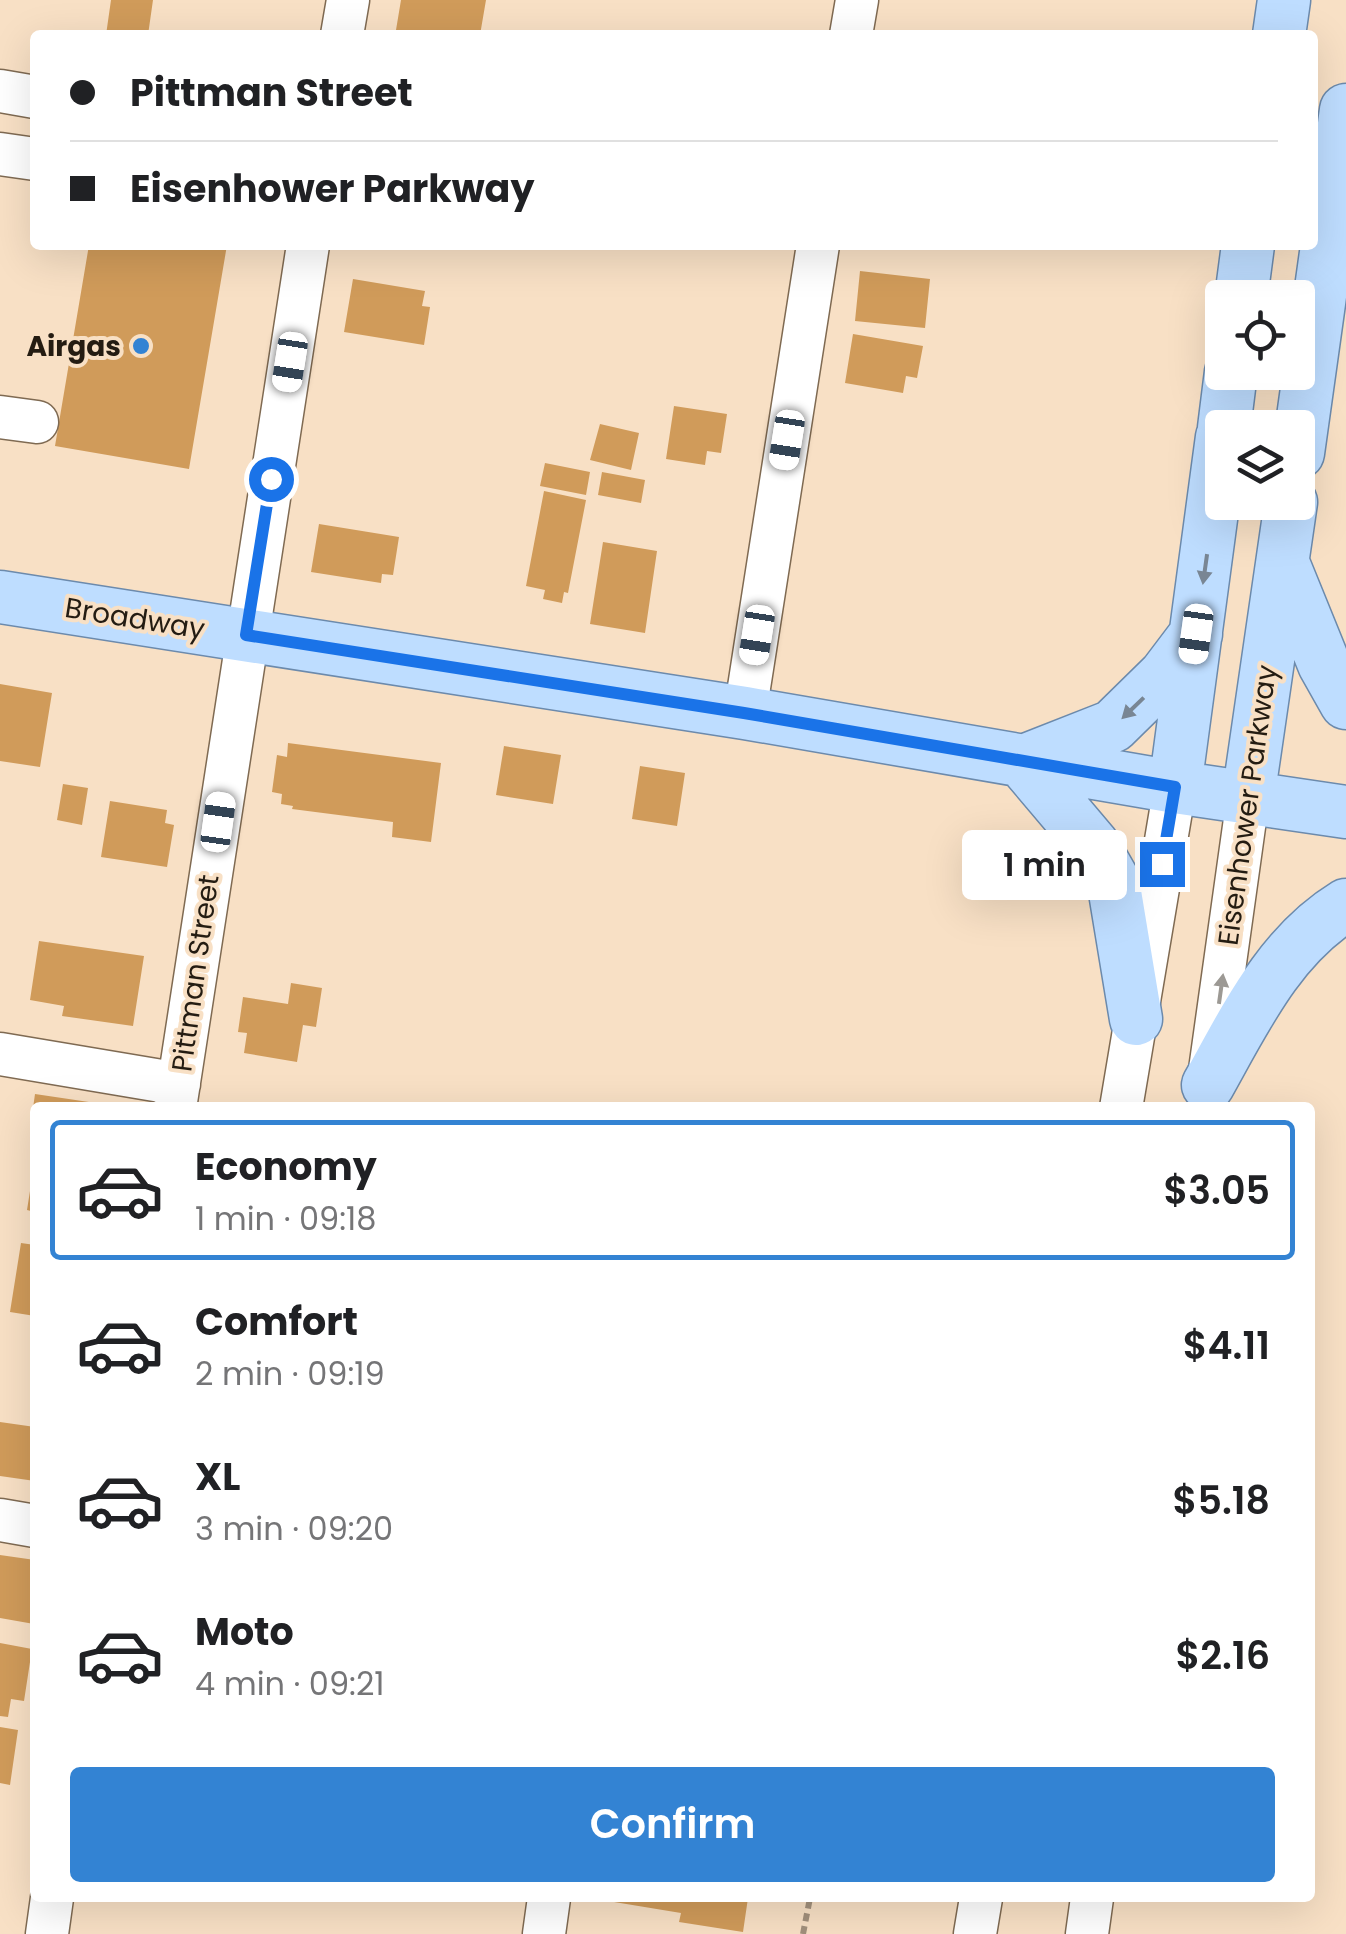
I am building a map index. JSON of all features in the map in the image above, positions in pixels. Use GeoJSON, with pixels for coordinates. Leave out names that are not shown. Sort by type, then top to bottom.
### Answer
{"type":"FeatureCollection","features":[{"type":"Feature","properties":{"kind":"main road"},"geometry":{"type":"LineString","coordinates":[[1280,30],[1284,0]]}},
{"type":"Feature","properties":{"kind":"main road"},"geometry":{"type":"LineString","coordinates":[[1304,410],[1346,110]]}},
{"type":"Feature","properties":{"kind":"main road"},"geometry":{"type":"LineString","coordinates":[[1243,280],[1247,250]]}},
{"type":"Feature","properties":{"kind":"main road"},"geometry":{"type":"LineString","coordinates":[[1175,787],[1211,520]]}},
{"type":"Feature","properties":{"kind":"main road","name":"Eisenhower Parkway"},"geometry":{"type":"LineString","coordinates":[[1248,798],[1288,520]]}},
{"type":"Feature","properties":{"kind":"main road"},"geometry":{"type":"LineString","coordinates":[[1282,562],[1324,664],[1346,703]]}},
{"type":"Feature","properties":{"kind":"main road","name":"Broadway"},"geometry":{"type":"LineString","coordinates":[[0,597],[1346,812]]}},
{"type":"Feature","properties":{"kind":"main road"},"geometry":{"type":"LineString","coordinates":[[1136,1019],[1113,880],[1092,845],[1022,761],[1113,726],[1165,675],[1196,634]]}},
{"type":"Feature","properties":{"kind":"main road"},"geometry":{"type":"LineString","coordinates":[[1206,1096],[1253,1004],[1287,954],[1330,914],[1346,905]]}},
{"type":"Feature","properties":{"kind":"street"},"geometry":{"type":"LineString","coordinates":[[343,30],[348,0]]}},
{"type":"Feature","properties":{"kind":"street"},"geometry":{"type":"LineString","coordinates":[[853,30],[857,0]]}},
{"type":"Feature","properties":{"kind":"street"},"geometry":{"type":"LineString","coordinates":[[0,91],[30,95]]}},
{"type":"Feature","properties":{"kind":"street"},"geometry":{"type":"LineString","coordinates":[[0,154],[30,158]]}},
{"type":"Feature","properties":{"kind":"street","name":"Pittman Street"},"geometry":{"type":"LineString","coordinates":[[177,1096],[307,250]]}},
{"type":"Feature","properties":{"kind":"street"},"geometry":{"type":"LineString","coordinates":[[744,713],[817,250]]}},
{"type":"Feature","properties":{"kind":"street"},"geometry":{"type":"LineString","coordinates":[[1123,1102],[1175,787]]}},
{"type":"Feature","properties":{"kind":"street","name":"Eisenhower Parkway"},"geometry":{"type":"LineString","coordinates":[[1206,1096],[1248,798]]}},
{"type":"Feature","properties":{"kind":"street"},"geometry":{"type":"LineString","coordinates":[[0,1054],[177,1096]]}},
{"type":"Feature","properties":{"kind":"street"},"geometry":{"type":"LineString","coordinates":[[0,1520],[30,1525]]}},
{"type":"Feature","properties":{"kind":"street"},"geometry":{"type":"LineString","coordinates":[[47,1934],[51,1902]]}},
{"type":"Feature","properties":{"kind":"street"},"geometry":{"type":"LineString","coordinates":[[544,1934],[548,1902]]}},
{"type":"Feature","properties":{"kind":"street"},"geometry":{"type":"LineString","coordinates":[[976,1934],[980,1902]]}},
{"type":"Feature","properties":{"kind":"street"},"geometry":{"type":"LineString","coordinates":[[1087,1934],[1091,1902]]}},
{"type":"Feature","properties":{"kind":"path"},"geometry":{"type":"LineString","coordinates":[[803,1934],[809,1902]]}},
{"type":"Feature","properties":{"kind":"building"},"geometry":{"type":"Polygon","coordinates":[[[111,0],[153,0],[149,30],[107,30],[111,0]]]}},
{"type":"Feature","properties":{"kind":"building"},"geometry":{"type":"Polygon","coordinates":[[[401,0],[486,0],[481,30],[396,30],[401,0]]]}},
{"type":"Feature","properties":{"kind":"building","name":"Airgas"},"geometry":{"type":"Polygon","coordinates":[[[88,250],[226,250],[189,469],[55,446],[88,250]]]}},
{"type":"Feature","properties":{"kind":"building"},"geometry":{"type":"Polygon","coordinates":[[[860,271],[930,279],[925,328],[855,321],[860,271]]]}},
{"type":"Feature","properties":{"kind":"building"},"geometry":{"type":"Polygon","coordinates":[[[353,279],[425,291],[422,306],[430,307],[424,345],[344,332],[353,279]]]}},
{"type":"Feature","properties":{"kind":"building"},"geometry":{"type":"Polygon","coordinates":[[[853,334],[923,346],[917,378],[906,376],[903,393],[845,383],[853,334]]]}},
{"type":"Feature","properties":{"kind":"building"},"geometry":{"type":"Polygon","coordinates":[[[674,406],[727,414],[721,453],[707,451],[705,465],[666,459],[674,406]]]}},
{"type":"Feature","properties":{"kind":"building"},"geometry":{"type":"Polygon","coordinates":[[[600,424],[639,433],[631,470],[590,460],[600,424]]]}},
{"type":"Feature","properties":{"kind":"building"},"geometry":{"type":"Polygon","coordinates":[[[545,463],[590,472],[586,495],[540,486],[545,463]]]}},
{"type":"Feature","properties":{"kind":"building"},"geometry":{"type":"Polygon","coordinates":[[[602,472],[645,480],[641,503],[598,495],[602,472]]]}},
{"type":"Feature","properties":{"kind":"building"},"geometry":{"type":"Polygon","coordinates":[[[544,491],[586,500],[568,593],[564,592],[562,603],[543,599],[545,590],[526,586],[544,491]]]}},
{"type":"Feature","properties":{"kind":"building"},"geometry":{"type":"Polygon","coordinates":[[[319,524],[399,537],[393,575],[382,574],[381,583],[311,572],[319,524]]]}},
{"type":"Feature","properties":{"kind":"building"},"geometry":{"type":"Polygon","coordinates":[[[603,542],[657,551],[645,633],[590,624],[603,542]]]}},
{"type":"Feature","properties":{"kind":"building"},"geometry":{"type":"Polygon","coordinates":[[[0,684],[52,693],[40,767],[0,761],[0,684]]]}},
{"type":"Feature","properties":{"kind":"building"},"geometry":{"type":"Polygon","coordinates":[[[288,743],[441,763],[431,842],[392,837],[393,822],[292,809],[293,806],[281,804],[282,794],[272,792],[277,755],[287,757],[288,743]]]}},
{"type":"Feature","properties":{"kind":"building"},"geometry":{"type":"Polygon","coordinates":[[[504,746],[561,755],[553,804],[496,795],[504,746]]]}},
{"type":"Feature","properties":{"kind":"building"},"geometry":{"type":"Polygon","coordinates":[[[640,766],[685,773],[677,826],[632,819],[640,766]]]}},
{"type":"Feature","properties":{"kind":"building"},"geometry":{"type":"Polygon","coordinates":[[[63,784],[88,788],[82,825],[57,820],[63,784]]]}},
{"type":"Feature","properties":{"kind":"building"},"geometry":{"type":"Polygon","coordinates":[[[110,801],[167,810],[165,823],[174,825],[167,867],[101,857],[110,801]]]}},
{"type":"Feature","properties":{"kind":"building"},"geometry":{"type":"Polygon","coordinates":[[[39,941],[144,956],[133,1026],[62,1016],[64,1006],[30,1000],[39,941]]]}},
{"type":"Feature","properties":{"kind":"building"},"geometry":{"type":"Polygon","coordinates":[[[291,983],[322,988],[316,1027],[303,1025],[297,1062],[244,1053],[247,1033],[238,1032],[243,997],[288,1004],[291,983]]]}},
{"type":"Feature","properties":{"kind":"building"},"geometry":{"type":"Polygon","coordinates":[[[35,1094],[89,1102],[34,1102],[35,1094]]]}},
{"type":"Feature","properties":{"kind":"building"},"geometry":{"type":"Polygon","coordinates":[[[21,1243],[30,1244],[30,1315],[10,1312],[21,1243]]]}},
{"type":"Feature","properties":{"kind":"building"},"geometry":{"type":"Polygon","coordinates":[[[0,1422],[30,1426],[30,1480],[0,1476],[0,1422]]]}},
{"type":"Feature","properties":{"kind":"building"},"geometry":{"type":"Polygon","coordinates":[[[0,1555],[30,1559],[30,1623],[0,1618],[0,1555]]]}},
{"type":"Feature","properties":{"kind":"building"},"geometry":{"type":"Polygon","coordinates":[[[0,1643],[30,1649],[24,1701],[11,1699],[8,1717],[0,1716],[0,1643]]]}},
{"type":"Feature","properties":{"kind":"building"},"geometry":{"type":"Polygon","coordinates":[[[0,1727],[18,1730],[10,1785],[0,1783],[0,1727]]]}},
{"type":"Feature","properties":{"kind":"building"},"geometry":{"type":"Polygon","coordinates":[[[614,1902],[747,1902],[743,1932],[679,1922],[681,1913],[614,1902]]]}},
{"type":"Feature","properties":{"kind":"place","name":"Airgas"},"geometry":{"type":"Point","coordinates":[141,346]}},
{"type":"Feature","properties":{"kind":"route"},"geometry":{"type":"LineString","coordinates":[[271,479],[246,635],[744,713],[1175,787],[1162,864]]}}]}
